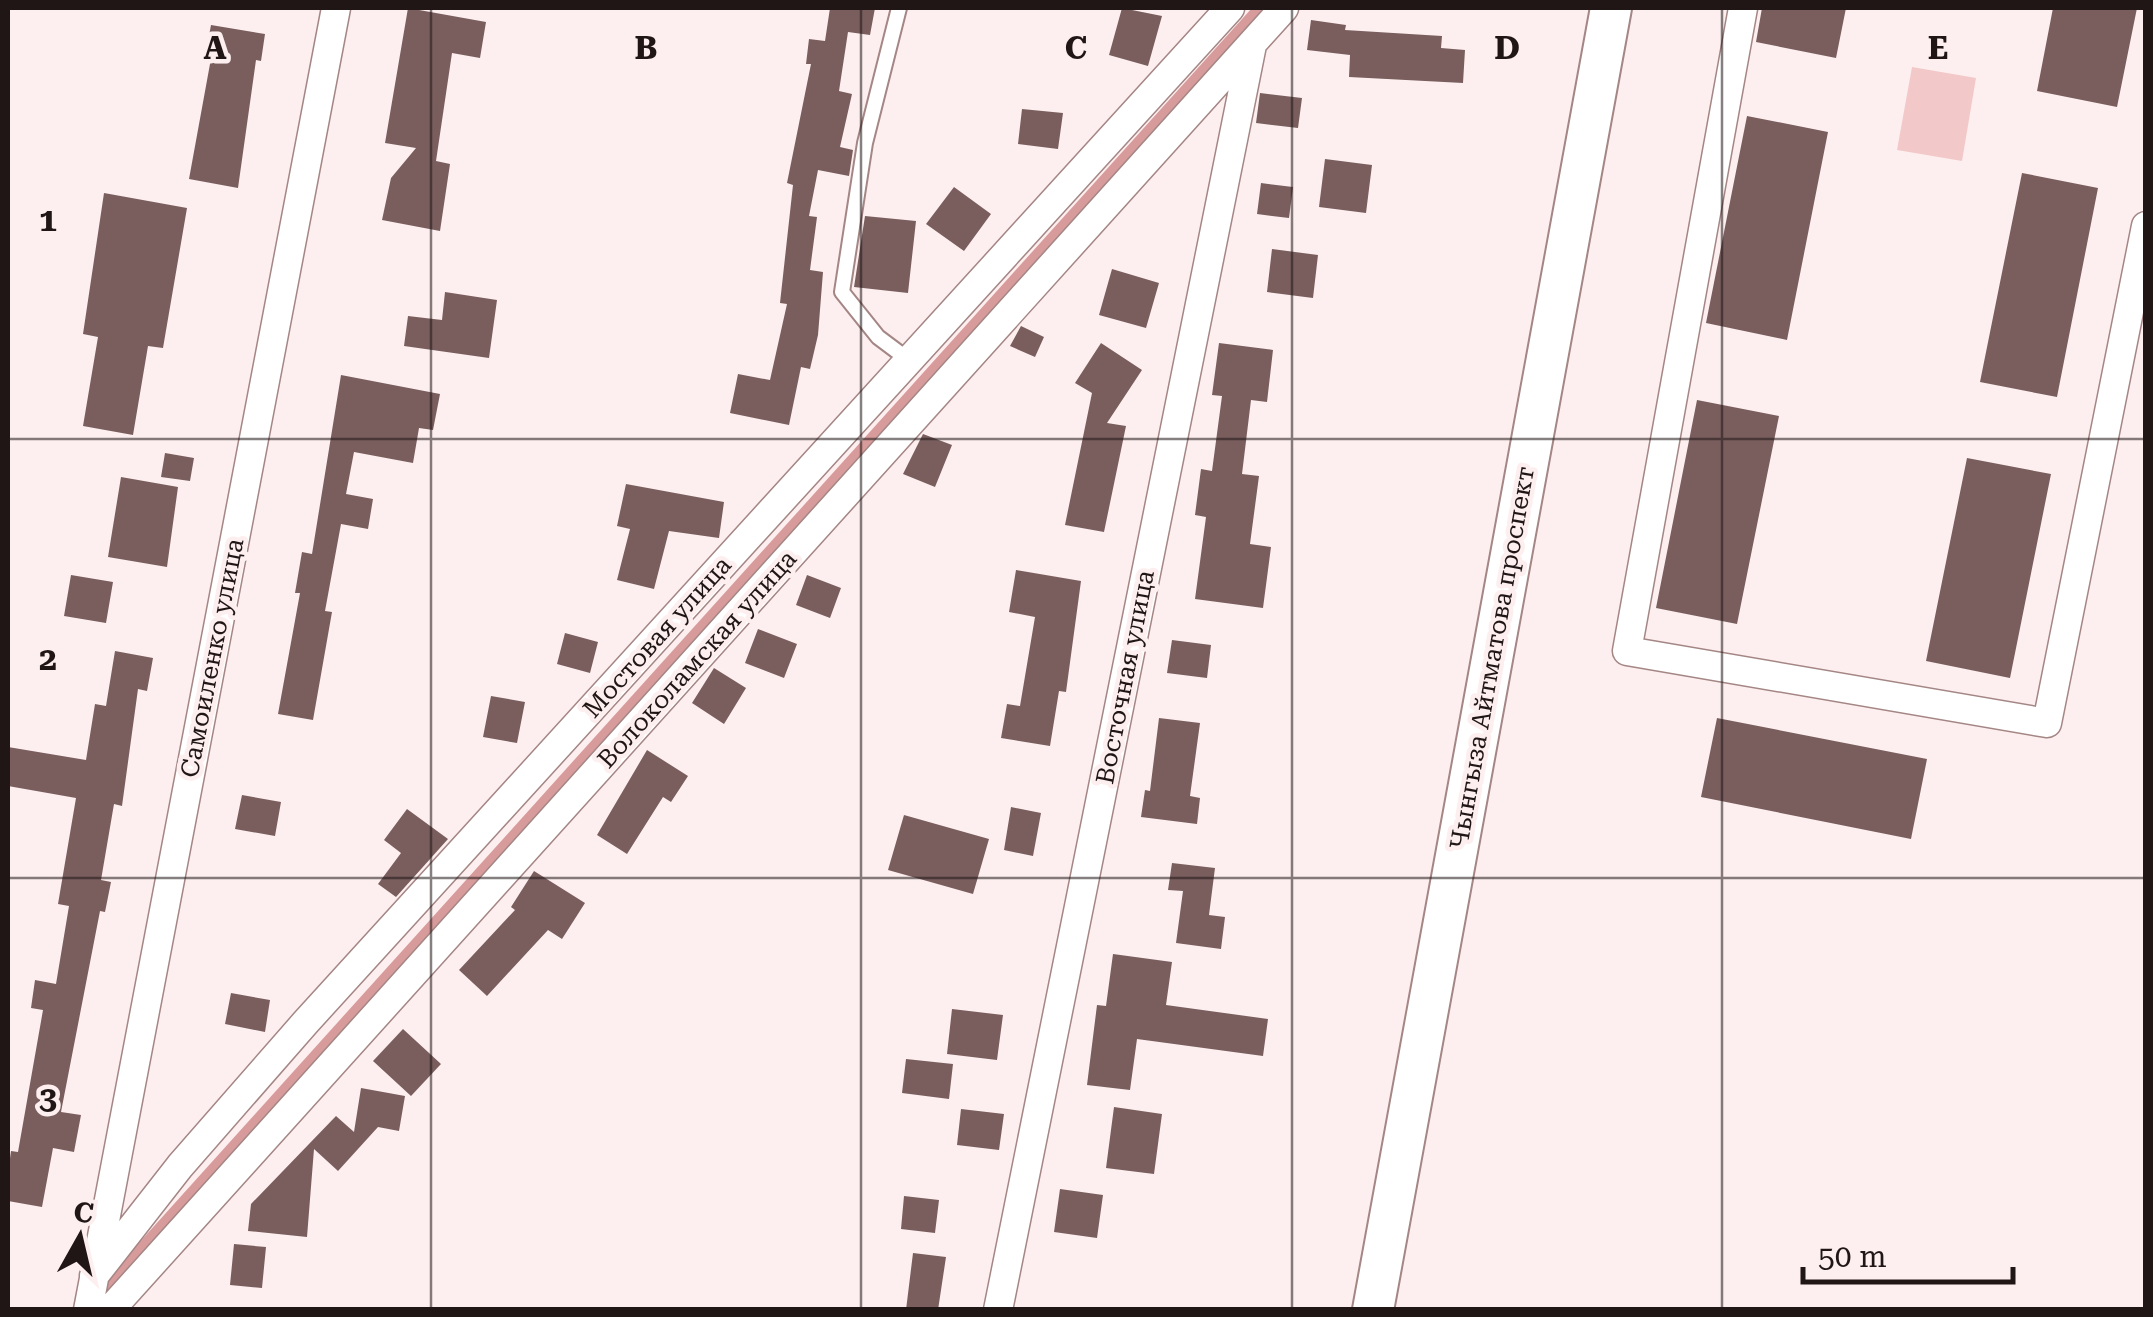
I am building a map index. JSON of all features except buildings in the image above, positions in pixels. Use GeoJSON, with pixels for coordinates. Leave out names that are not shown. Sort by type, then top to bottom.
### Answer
{"type":"FeatureCollection","features":[{"type":"Feature","properties":{"kind":"main road","name":"Чынгыза Айтматова проспект"},"geometry":{"type":"LineString","coordinates":[[1373,1310],[1611,8]]}},
{"type":"Feature","properties":{"kind":"street","name":"Самоиленко улица"},"geometry":{"type":"LineString","coordinates":[[88,1310],[336,8]]}},
{"type":"Feature","properties":{"kind":"street","name":"Мостовая улица"},"geometry":{"type":"LineString","coordinates":[[94,1276],[180,1166],[305,1024],[1230,8]]}},
{"type":"Feature","properties":{"kind":"street","name":"Волоколамская улица"},"geometry":{"type":"LineString","coordinates":[[110,1310],[1284,8]]}},
{"type":"Feature","properties":{"kind":"street"},"geometry":{"type":"LineString","coordinates":[[1743,8],[1628,651],[2046,723],[2146,226]]}},
{"type":"Feature","properties":{"kind":"street","name":"Восточная улица"},"geometry":{"type":"LineString","coordinates":[[998,1310],[1252,44]]}},
{"type":"Feature","properties":{"kind":"lane"},"geometry":{"type":"LineString","coordinates":[[899,8],[865,143],[842,292],[878,336],[910,361]]}},
{"type":"Feature","properties":{"kind":"shaded area"},"geometry":{"type":"Polygon","coordinates":[[[1912,67],[1976,78],[1962,161],[1897,150],[1912,67]]]}},
{"type":"Feature","properties":{"kind":"waterway"},"geometry":{"type":"LineString","coordinates":[[107,1285],[1258,8]]}}]}
